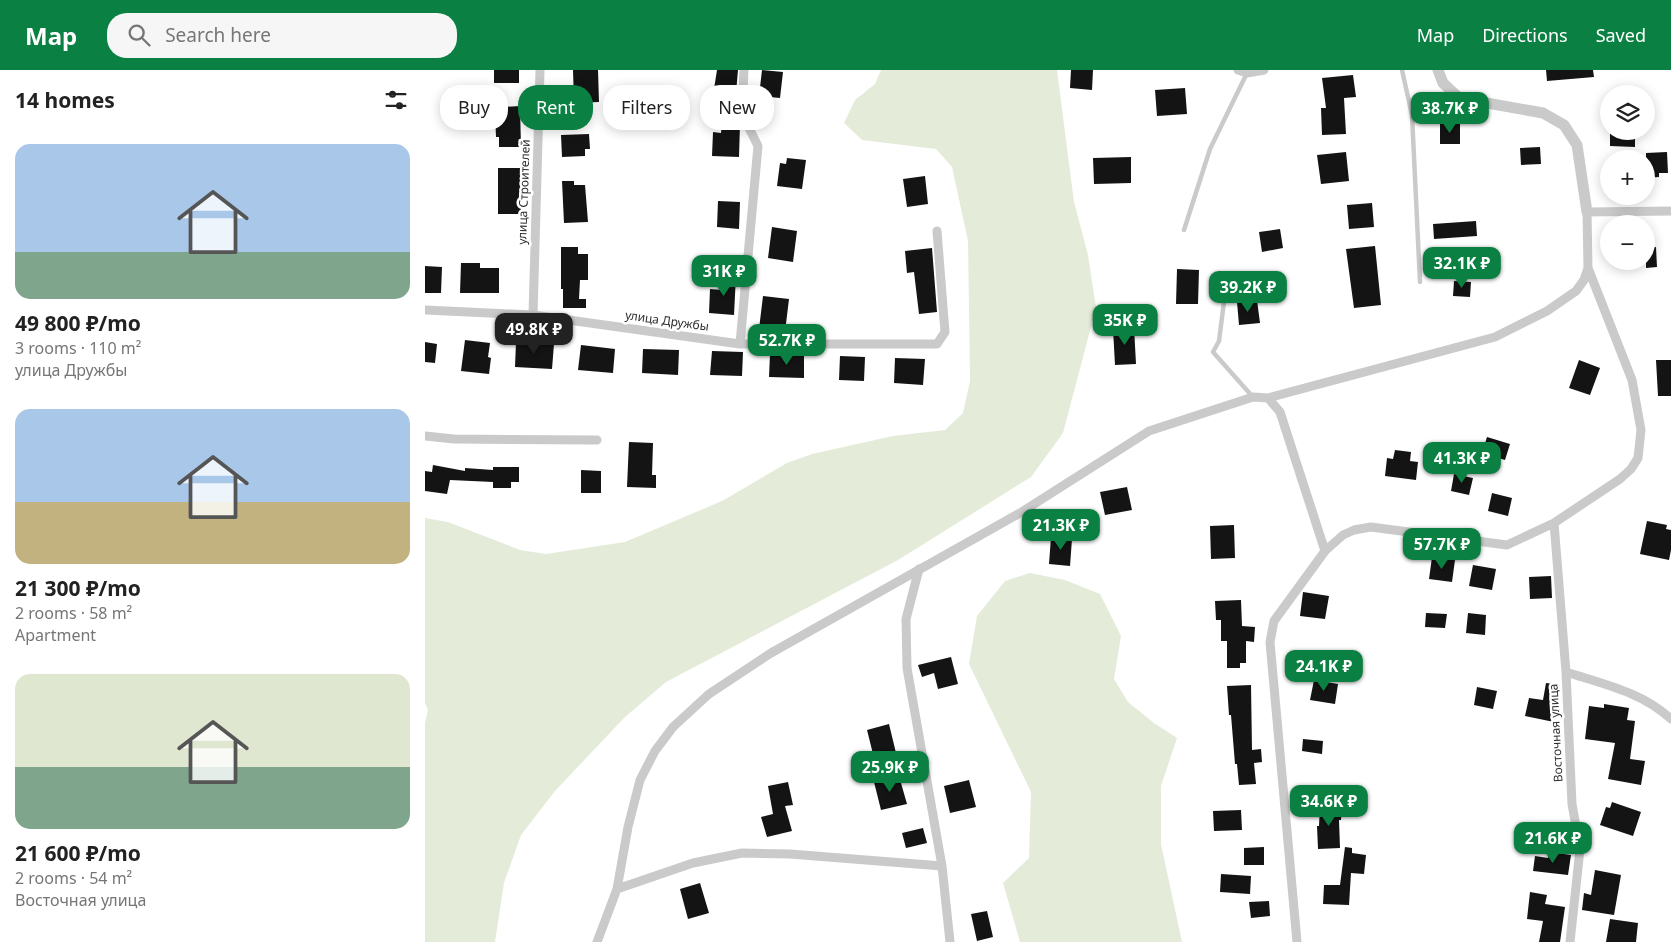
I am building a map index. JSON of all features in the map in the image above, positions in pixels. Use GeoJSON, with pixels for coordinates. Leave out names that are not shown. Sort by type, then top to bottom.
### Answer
{"type":"FeatureCollection","features":[{"type":"Feature","properties":{"kind":"street","name":"улица Строителей"},"geometry":{"type":"LineString","coordinates":[[533,315],[540,70]]}},
{"type":"Feature","properties":{"kind":"street"},"geometry":{"type":"LineString","coordinates":[[740,344],[758,146],[742,114],[744,70]]}},
{"type":"Feature","properties":{"kind":"street"},"geometry":{"type":"LineString","coordinates":[[1242,71],[1264,70]]}},
{"type":"Feature","properties":{"kind":"street"},"geometry":{"type":"LineString","coordinates":[[597,942],[617,889],[628,827],[640,780],[655,751],[673,727],[709,694],[771,654],[1020,513],[1149,431],[1253,398],[1268,398],[1495,337],[1547,311],[1576,291],[1584,280],[1587,268],[1587,212],[1577,145],[1563,125],[1543,113],[1459,98],[1443,83],[1438,70]]}},
{"type":"Feature","properties":{"kind":"street"},"geometry":{"type":"LineString","coordinates":[[1587,212],[1671,212]]}},
{"type":"Feature","properties":{"kind":"street","name":"улица Дружбы"},"geometry":{"type":"LineString","coordinates":[[425,310],[533,315],[740,344],[937,344],[945,332],[937,231]]}},
{"type":"Feature","properties":{"kind":"street"},"geometry":{"type":"LineString","coordinates":[[1297,942],[1270,642],[1274,621],[1325,551],[1343,536],[1354,530],[1371,526],[1507,545],[1554,523],[1620,479],[1631,469],[1638,458],[1641,430],[1632,380],[1587,268]]}},
{"type":"Feature","properties":{"kind":"street"},"geometry":{"type":"LineString","coordinates":[[1268,398],[1280,412],[1325,551]]}},
{"type":"Feature","properties":{"kind":"street"},"geometry":{"type":"LineString","coordinates":[[425,436],[454,439],[597,440]]}},
{"type":"Feature","properties":{"kind":"street","name":"Восточная улица"},"geometry":{"type":"LineString","coordinates":[[1554,523],[1566,672],[1572,804],[1580,849],[1570,942]]}},
{"type":"Feature","properties":{"kind":"street"},"geometry":{"type":"LineString","coordinates":[[919,569],[907,620],[907,668],[942,866],[950,942]]}},
{"type":"Feature","properties":{"kind":"street"},"geometry":{"type":"LineString","coordinates":[[1566,672],[1634,694],[1662,710],[1671,719]]}},
{"type":"Feature","properties":{"kind":"street"},"geometry":{"type":"LineString","coordinates":[[617,889],[693,863],[742,853],[790,854],[942,866]]}},
{"type":"Feature","properties":{"kind":"lane"},"geometry":{"type":"LineString","coordinates":[[1402,70],[1412,115],[1420,282]]}},
{"type":"Feature","properties":{"kind":"lane"},"geometry":{"type":"LineString","coordinates":[[1184,230],[1210,149],[1242,71]]}},
{"type":"Feature","properties":{"kind":"lane"},"geometry":{"type":"LineString","coordinates":[[1227,286],[1219,341],[1213,352],[1253,398]]}},
{"type":"Feature","properties":{"kind":"green space"},"geometry":{"type":"Polygon","coordinates":[[[881,70],[1057,70],[1074,202],[1088,255],[1096,308],[1063,433],[1031,477],[898,560],[666,682],[625,717],[555,791],[521,835],[504,883],[495,942],[425,942],[425,723],[428,710],[425,703],[425,518],[448,522],[520,550],[546,554],[625,542],[722,501],[787,463],[812,454],[893,436],[945,430],[963,413],[970,381],[968,241],[952,167],[936,149],[862,140],[844,123],[855,100],[875,84],[881,70]]]}},
{"type":"Feature","properties":{"kind":"green space"},"geometry":{"type":"Polygon","coordinates":[[[1030,573],[1065,580],[1100,594],[1121,636],[1114,679],[1128,702],[1154,723],[1177,738],[1161,786],[1161,844],[1182,942],[1020,942],[1003,883],[1029,858],[1031,792],[969,664],[977,616],[1005,581],[1030,573]]]}},
{"type":"Feature","properties":{"kind":"building"},"geometry":{"type":"Polygon","coordinates":[[[494,70],[519,70],[519,83],[494,83],[494,70]]]}},
{"type":"Feature","properties":{"kind":"building"},"geometry":{"type":"Polygon","coordinates":[[[573,70],[598,70],[599,102],[593,102],[593,85],[573,85],[573,70]]]}},
{"type":"Feature","properties":{"kind":"building"},"geometry":{"type":"Polygon","coordinates":[[[717,70],[738,70],[737,85],[715,85],[717,70]]]}},
{"type":"Feature","properties":{"kind":"building"},"geometry":{"type":"Polygon","coordinates":[[[762,70],[783,72],[780,98],[774,97],[774,85],[760,85],[762,70]]]}},
{"type":"Feature","properties":{"kind":"building"},"geometry":{"type":"Polygon","coordinates":[[[1071,70],[1093,70],[1092,90],[1070,88],[1071,70]]]}},
{"type":"Feature","properties":{"kind":"building"},"geometry":{"type":"Polygon","coordinates":[[[1546,70],[1593,70],[1594,77],[1547,81],[1546,70]]]}},
{"type":"Feature","properties":{"kind":"building"},"geometry":{"type":"Polygon","coordinates":[[[1353,75],[1356,97],[1344,98],[1346,134],[1322,135],[1321,108],[1326,108],[1322,78],[1353,75]]]}},
{"type":"Feature","properties":{"kind":"building"},"geometry":{"type":"Polygon","coordinates":[[[1185,88],[1187,114],[1157,116],[1155,90],[1185,88]]]}},
{"type":"Feature","properties":{"kind":"building"},"geometry":{"type":"Polygon","coordinates":[[[518,106],[518,130],[521,130],[521,147],[499,147],[499,137],[496,137],[496,130],[508,130],[508,107],[518,106]]]}},
{"type":"Feature","properties":{"kind":"building"},"geometry":{"type":"Polygon","coordinates":[[[1440,123],[1460,123],[1460,144],[1440,144],[1440,123]]]}},
{"type":"Feature","properties":{"kind":"building"},"geometry":{"type":"Polygon","coordinates":[[[721,130],[740,130],[739,157],[712,156],[713,132],[721,133],[721,130]]]}},
{"type":"Feature","properties":{"kind":"building"},"geometry":{"type":"Polygon","coordinates":[[[589,134],[590,149],[585,149],[585,156],[562,157],[561,135],[589,134]]]}},
{"type":"Feature","properties":{"kind":"building"},"geometry":{"type":"Polygon","coordinates":[[[1610,140],[1635,140],[1635,147],[1610,146],[1610,140]]]}},
{"type":"Feature","properties":{"kind":"building"},"geometry":{"type":"Polygon","coordinates":[[[1540,147],[1541,164],[1521,165],[1520,148],[1540,147]]]}},
{"type":"Feature","properties":{"kind":"building"},"geometry":{"type":"Polygon","coordinates":[[[1346,152],[1349,181],[1321,184],[1317,155],[1346,152]]]}},
{"type":"Feature","properties":{"kind":"building"},"geometry":{"type":"Polygon","coordinates":[[[1667,152],[1668,173],[1659,173],[1659,177],[1655,177],[1655,153],[1667,152]]]}},
{"type":"Feature","properties":{"kind":"building"},"geometry":{"type":"Polygon","coordinates":[[[1131,157],[1131,183],[1094,184],[1093,158],[1131,157]]]}},
{"type":"Feature","properties":{"kind":"building"},"geometry":{"type":"Polygon","coordinates":[[[787,158],[806,160],[802,189],[777,186],[780,163],[786,164],[787,158]]]}},
{"type":"Feature","properties":{"kind":"building"},"geometry":{"type":"Polygon","coordinates":[[[498,168],[521,168],[521,214],[498,214],[498,168]]]}},
{"type":"Feature","properties":{"kind":"building"},"geometry":{"type":"Polygon","coordinates":[[[925,176],[928,204],[907,207],[903,179],[925,176]]]}},
{"type":"Feature","properties":{"kind":"building"},"geometry":{"type":"Polygon","coordinates":[[[562,181],[574,181],[574,185],[585,185],[588,222],[564,223],[562,181]]]}},
{"type":"Feature","properties":{"kind":"building"},"geometry":{"type":"Polygon","coordinates":[[[718,201],[740,202],[739,229],[717,227],[718,201]]]}},
{"type":"Feature","properties":{"kind":"building"},"geometry":{"type":"Polygon","coordinates":[[[1372,203],[1374,227],[1349,229],[1347,205],[1372,203]]]}},
{"type":"Feature","properties":{"kind":"building"},"geometry":{"type":"Polygon","coordinates":[[[1476,221],[1477,236],[1434,239],[1433,224],[1476,221]]]}},
{"type":"Feature","properties":{"kind":"building"},"geometry":{"type":"Polygon","coordinates":[[[772,227],[797,231],[793,262],[768,258],[772,227]]]}},
{"type":"Feature","properties":{"kind":"building"},"geometry":{"type":"Polygon","coordinates":[[[1280,229],[1283,248],[1262,252],[1259,232],[1280,229]]]}},
{"type":"Feature","properties":{"kind":"building"},"geometry":{"type":"Polygon","coordinates":[[[1375,246],[1381,305],[1354,308],[1346,249],[1375,246]]]}},
{"type":"Feature","properties":{"kind":"building"},"geometry":{"type":"Polygon","coordinates":[[[561,247],[578,247],[578,254],[588,254],[588,280],[580,280],[579,299],[586,299],[586,308],[563,308],[561,247]]]}},
{"type":"Feature","properties":{"kind":"building"},"geometry":{"type":"Polygon","coordinates":[[[1655,247],[1657,267],[1655,267],[1655,247]]]}},
{"type":"Feature","properties":{"kind":"building"},"geometry":{"type":"Polygon","coordinates":[[[932,248],[937,312],[919,314],[914,272],[907,273],[905,251],[932,248]]]}},
{"type":"Feature","properties":{"kind":"building"},"geometry":{"type":"Polygon","coordinates":[[[461,263],[480,263],[480,268],[499,268],[499,293],[460,293],[461,263]]]}},
{"type":"Feature","properties":{"kind":"building"},"geometry":{"type":"Polygon","coordinates":[[[425,266],[442,267],[441,293],[425,293],[425,266]]]}},
{"type":"Feature","properties":{"kind":"building"},"geometry":{"type":"Polygon","coordinates":[[[1177,269],[1199,270],[1198,304],[1176,304],[1177,269]]]}},
{"type":"Feature","properties":{"kind":"building"},"geometry":{"type":"Polygon","coordinates":[[[723,275],[736,275],[734,315],[709,313],[710,289],[722,290],[723,275]]]}},
{"type":"Feature","properties":{"kind":"building"},"geometry":{"type":"Polygon","coordinates":[[[1454,281],[1471,282],[1470,297],[1453,296],[1454,281]]]}},
{"type":"Feature","properties":{"kind":"building"},"geometry":{"type":"Polygon","coordinates":[[[763,296],[789,299],[785,332],[759,329],[763,296]]]}},
{"type":"Feature","properties":{"kind":"building"},"geometry":{"type":"Polygon","coordinates":[[[1257,300],[1260,323],[1239,325],[1237,302],[1257,300]]]}},
{"type":"Feature","properties":{"kind":"building"},"geometry":{"type":"Polygon","coordinates":[[[1134,327],[1136,364],[1115,365],[1113,329],[1134,327]]]}},
{"type":"Feature","properties":{"kind":"building"},"geometry":{"type":"Polygon","coordinates":[[[465,340],[490,343],[488,357],[491,358],[489,374],[461,371],[465,340]]]}},
{"type":"Feature","properties":{"kind":"building"},"geometry":{"type":"Polygon","coordinates":[[[425,342],[437,344],[435,363],[425,362],[425,342]]]}},
{"type":"Feature","properties":{"kind":"building"},"geometry":{"type":"Polygon","coordinates":[[[516,342],[554,344],[552,369],[515,367],[516,342]]]}},
{"type":"Feature","properties":{"kind":"building"},"geometry":{"type":"Polygon","coordinates":[[[581,345],[615,349],[613,373],[578,370],[581,345]]]}},
{"type":"Feature","properties":{"kind":"building"},"geometry":{"type":"Polygon","coordinates":[[[643,349],[679,350],[678,375],[642,373],[643,349]]]}},
{"type":"Feature","properties":{"kind":"building"},"geometry":{"type":"Polygon","coordinates":[[[712,351],[743,352],[742,376],[710,375],[712,351]]]}},
{"type":"Feature","properties":{"kind":"building"},"geometry":{"type":"Polygon","coordinates":[[[770,354],[804,354],[804,378],[769,377],[770,354]]]}},
{"type":"Feature","properties":{"kind":"building"},"geometry":{"type":"Polygon","coordinates":[[[840,356],[865,357],[864,381],[839,380],[840,356]]]}},
{"type":"Feature","properties":{"kind":"building"},"geometry":{"type":"Polygon","coordinates":[[[895,358],[925,359],[923,385],[894,383],[895,358]]]}},
{"type":"Feature","properties":{"kind":"building"},"geometry":{"type":"Polygon","coordinates":[[[1579,360],[1600,368],[1590,395],[1569,388],[1579,360]]]}},
{"type":"Feature","properties":{"kind":"building"},"geometry":{"type":"Polygon","coordinates":[[[1656,360],[1671,360],[1671,396],[1658,396],[1656,360]]]}},
{"type":"Feature","properties":{"kind":"building"},"geometry":{"type":"Polygon","coordinates":[[[1487,437],[1510,444],[1505,460],[1482,453],[1487,437]]]}},
{"type":"Feature","properties":{"kind":"building"},"geometry":{"type":"Polygon","coordinates":[[[629,442],[653,443],[652,475],[656,475],[656,488],[627,487],[629,442]]]}},
{"type":"Feature","properties":{"kind":"building"},"geometry":{"type":"Polygon","coordinates":[[[1395,450],[1411,452],[1410,461],[1418,462],[1416,480],[1385,476],[1387,458],[1393,459],[1395,450]]]}},
{"type":"Feature","properties":{"kind":"building"},"geometry":{"type":"Polygon","coordinates":[[[433,465],[465,471],[465,468],[493,470],[493,467],[519,467],[519,482],[511,482],[511,488],[493,488],[493,482],[450,480],[447,494],[425,491],[425,471],[432,472],[433,465]]]}},
{"type":"Feature","properties":{"kind":"building"},"geometry":{"type":"Polygon","coordinates":[[[581,470],[601,471],[601,493],[581,493],[581,470]]]}},
{"type":"Feature","properties":{"kind":"building"},"geometry":{"type":"Polygon","coordinates":[[[1454,474],[1473,478],[1469,495],[1451,491],[1454,474]]]}},
{"type":"Feature","properties":{"kind":"building"},"geometry":{"type":"Polygon","coordinates":[[[1127,487],[1132,510],[1105,515],[1100,492],[1127,487]]]}},
{"type":"Feature","properties":{"kind":"building"},"geometry":{"type":"Polygon","coordinates":[[[1492,493],[1512,498],[1508,516],[1488,511],[1492,493]]]}},
{"type":"Feature","properties":{"kind":"building"},"geometry":{"type":"Polygon","coordinates":[[[1647,521],[1667,525],[1666,529],[1671,530],[1669,560],[1640,554],[1647,521]]]}},
{"type":"Feature","properties":{"kind":"building"},"geometry":{"type":"Polygon","coordinates":[[[1234,525],[1235,558],[1211,559],[1210,526],[1234,525]]]}},
{"type":"Feature","properties":{"kind":"building"},"geometry":{"type":"Polygon","coordinates":[[[1051,537],[1072,539],[1070,566],[1049,564],[1051,537]]]}},
{"type":"Feature","properties":{"kind":"building"},"geometry":{"type":"Polygon","coordinates":[[[1432,557],[1455,560],[1452,582],[1429,579],[1432,557]]]}},
{"type":"Feature","properties":{"kind":"building"},"geometry":{"type":"Polygon","coordinates":[[[1473,565],[1496,569],[1492,590],[1469,586],[1473,565]]]}},
{"type":"Feature","properties":{"kind":"building"},"geometry":{"type":"Polygon","coordinates":[[[1551,576],[1552,598],[1530,599],[1529,577],[1551,576]]]}},
{"type":"Feature","properties":{"kind":"building"},"geometry":{"type":"Polygon","coordinates":[[[1303,592],[1329,596],[1325,619],[1300,616],[1303,592]]]}},
{"type":"Feature","properties":{"kind":"building"},"geometry":{"type":"Polygon","coordinates":[[[1241,600],[1242,626],[1255,627],[1254,642],[1246,641],[1246,663],[1240,663],[1240,668],[1227,668],[1227,641],[1221,641],[1221,620],[1216,620],[1215,601],[1241,600]]]}},
{"type":"Feature","properties":{"kind":"building"},"geometry":{"type":"Polygon","coordinates":[[[1426,613],[1447,614],[1445,628],[1425,627],[1426,613]]]}},
{"type":"Feature","properties":{"kind":"building"},"geometry":{"type":"Polygon","coordinates":[[[1468,613],[1486,615],[1485,635],[1466,633],[1468,613]]]}},
{"type":"Feature","properties":{"kind":"building"},"geometry":{"type":"Polygon","coordinates":[[[951,657],[958,684],[938,689],[934,673],[922,677],[918,665],[951,657]]]}},
{"type":"Feature","properties":{"kind":"building"},"geometry":{"type":"Polygon","coordinates":[[[1314,680],[1338,684],[1335,704],[1310,700],[1314,680]]]}},
{"type":"Feature","properties":{"kind":"building"},"geometry":{"type":"Polygon","coordinates":[[[1546,683],[1560,685],[1554,722],[1525,716],[1529,698],[1543,700],[1546,683]]]}},
{"type":"Feature","properties":{"kind":"building"},"geometry":{"type":"Polygon","coordinates":[[[1251,685],[1252,750],[1261,749],[1262,762],[1254,763],[1256,784],[1239,785],[1237,764],[1235,764],[1231,715],[1229,715],[1227,686],[1251,685]]]}},
{"type":"Feature","properties":{"kind":"building"},"geometry":{"type":"Polygon","coordinates":[[[1477,687],[1497,691],[1493,709],[1474,705],[1477,687]]]}},
{"type":"Feature","properties":{"kind":"building"},"geometry":{"type":"Polygon","coordinates":[[[1604,704],[1629,708],[1627,720],[1635,721],[1630,759],[1645,761],[1641,785],[1608,779],[1615,743],[1585,739],[1589,706],[1604,708],[1604,704]]]}},
{"type":"Feature","properties":{"kind":"building"},"geometry":{"type":"Polygon","coordinates":[[[889,724],[896,753],[874,758],[867,730],[889,724]]]}},
{"type":"Feature","properties":{"kind":"building"},"geometry":{"type":"Polygon","coordinates":[[[1303,739],[1323,741],[1322,754],[1302,751],[1303,739]]]}},
{"type":"Feature","properties":{"kind":"building"},"geometry":{"type":"Polygon","coordinates":[[[899,776],[907,804],[881,810],[874,782],[899,776]]]}},
{"type":"Feature","properties":{"kind":"building"},"geometry":{"type":"Polygon","coordinates":[[[969,780],[976,807],[950,813],[944,786],[969,780]]]}},
{"type":"Feature","properties":{"kind":"building"},"geometry":{"type":"Polygon","coordinates":[[[788,782],[793,805],[785,806],[792,831],[767,837],[761,817],[773,814],[768,786],[788,782]]]}},
{"type":"Feature","properties":{"kind":"building"},"geometry":{"type":"Polygon","coordinates":[[[1612,802],[1641,812],[1633,836],[1600,825],[1606,807],[1610,808],[1612,802]]]}},
{"type":"Feature","properties":{"kind":"building"},"geometry":{"type":"Polygon","coordinates":[[[1320,806],[1342,806],[1341,820],[1339,820],[1340,848],[1318,849],[1317,826],[1319,826],[1320,806]]]}},
{"type":"Feature","properties":{"kind":"building"},"geometry":{"type":"Polygon","coordinates":[[[1241,810],[1242,830],[1214,831],[1213,811],[1241,810]]]}},
{"type":"Feature","properties":{"kind":"building"},"geometry":{"type":"Polygon","coordinates":[[[923,828],[927,843],[906,848],[902,833],[923,828]]]}},
{"type":"Feature","properties":{"kind":"building"},"geometry":{"type":"Polygon","coordinates":[[[1264,847],[1264,865],[1244,865],[1244,848],[1264,847]]]}},
{"type":"Feature","properties":{"kind":"building"},"geometry":{"type":"Polygon","coordinates":[[[1345,847],[1352,848],[1352,853],[1366,855],[1364,874],[1351,873],[1349,905],[1323,904],[1324,885],[1340,885],[1345,847]]]}},
{"type":"Feature","properties":{"kind":"building"},"geometry":{"type":"Polygon","coordinates":[[[1549,852],[1571,855],[1568,875],[1533,871],[1535,856],[1548,858],[1549,852]]]}},
{"type":"Feature","properties":{"kind":"building"},"geometry":{"type":"Polygon","coordinates":[[[1595,870],[1621,875],[1614,915],[1582,910],[1584,893],[1591,895],[1595,870]]]}},
{"type":"Feature","properties":{"kind":"building"},"geometry":{"type":"Polygon","coordinates":[[[1221,874],[1251,876],[1250,894],[1220,892],[1221,874]]]}},
{"type":"Feature","properties":{"kind":"building"},"geometry":{"type":"Polygon","coordinates":[[[700,883],[709,913],[688,919],[680,889],[700,883]]]}},
{"type":"Feature","properties":{"kind":"building"},"geometry":{"type":"Polygon","coordinates":[[[1530,892],[1547,895],[1545,904],[1565,907],[1560,942],[1539,942],[1543,921],[1527,919],[1530,892]]]}},
{"type":"Feature","properties":{"kind":"building"},"geometry":{"type":"Polygon","coordinates":[[[1269,901],[1270,916],[1251,918],[1249,902],[1269,901]]]}},
{"type":"Feature","properties":{"kind":"building"},"geometry":{"type":"Polygon","coordinates":[[[987,911],[993,937],[977,941],[971,914],[987,911]]]}},
{"type":"Feature","properties":{"kind":"building"},"geometry":{"type":"Polygon","coordinates":[[[1610,919],[1638,923],[1636,942],[1606,942],[1610,919]]]}}]}
